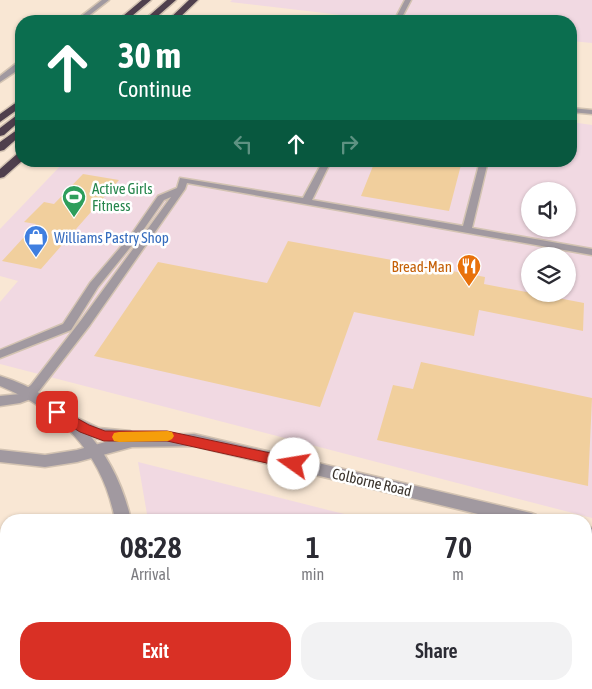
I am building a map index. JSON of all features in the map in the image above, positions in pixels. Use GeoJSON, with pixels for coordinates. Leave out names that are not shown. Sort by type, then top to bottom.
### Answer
{"type":"FeatureCollection","features":[{"type":"Feature","properties":{"kind":"highway"},"geometry":{"type":"LineString","coordinates":[[128,15],[147,0]]}},
{"type":"Feature","properties":{"kind":"highway"},"geometry":{"type":"LineString","coordinates":[[141,15],[159,0]]}},
{"type":"Feature","properties":{"kind":"highway"},"geometry":{"type":"LineString","coordinates":[[154,15],[172,0]]}},
{"type":"Feature","properties":{"kind":"highway"},"geometry":{"type":"LineString","coordinates":[[178,15],[194,0]]}},
{"type":"Feature","properties":{"kind":"highway"},"geometry":{"type":"LineString","coordinates":[[0,119],[15,107]]}},
{"type":"Feature","properties":{"kind":"highway"},"geometry":{"type":"LineString","coordinates":[[0,133],[15,120]]}},
{"type":"Feature","properties":{"kind":"highway"},"geometry":{"type":"LineString","coordinates":[[0,148],[15,135]]}},
{"type":"Feature","properties":{"kind":"highway"},"geometry":{"type":"LineString","coordinates":[[0,175],[15,161]]}},
{"type":"Feature","properties":{"kind":"street"},"geometry":{"type":"LineString","coordinates":[[86,15],[106,0]]}},
{"type":"Feature","properties":{"kind":"street"},"geometry":{"type":"LineString","coordinates":[[0,80],[15,69]]}},
{"type":"Feature","properties":{"kind":"street"},"geometry":{"type":"LineString","coordinates":[[0,381],[29,394],[85,429],[104,436],[152,435],[194,440]]}},
{"type":"Feature","properties":{"kind":"street"},"geometry":{"type":"LineString","coordinates":[[57,412],[71,424],[95,451],[115,487],[122,514]]}},
{"type":"Feature","properties":{"kind":"street","name":"Colborne Road"},"geometry":{"type":"LineString","coordinates":[[0,456],[45,461],[77,456],[132,441],[151,439],[194,440],[506,514]]}},
{"type":"Feature","properties":{"kind":"lane"},"geometry":{"type":"LineString","coordinates":[[400,15],[408,0]]}},
{"type":"Feature","properties":{"kind":"lane"},"geometry":{"type":"LineString","coordinates":[[577,111],[592,112]]}},
{"type":"Feature","properties":{"kind":"lane"},"geometry":{"type":"LineString","coordinates":[[306,202],[324,167]]}},
{"type":"Feature","properties":{"kind":"lane"},"geometry":{"type":"LineString","coordinates":[[467,230],[483,167]]}},
{"type":"Feature","properties":{"kind":"lane"},"geometry":{"type":"LineString","coordinates":[[0,401],[16,400],[29,394],[86,322],[181,190],[183,180],[592,252]]}},
{"type":"Feature","properties":{"kind":"lane"},"geometry":{"type":"LineString","coordinates":[[0,354],[66,327],[94,285],[134,237],[161,198],[181,190]]}},
{"type":"Feature","properties":{"kind":"shaded area"},"geometry":{"type":"Polygon","coordinates":[[[232,0],[592,0],[592,43],[577,42],[577,15],[341,15],[230,2],[232,0]]]}},
{"type":"Feature","properties":{"kind":"shaded area"},"geometry":{"type":"Polygon","coordinates":[[[577,123],[592,125],[592,514],[577,514],[0,364],[0,302],[18,281],[0,276],[0,229],[59,167],[577,167],[577,123]]]}},
{"type":"Feature","properties":{"kind":"shaded area"},"geometry":{"type":"Polygon","coordinates":[[[138,462],[344,514],[147,514],[138,462]]]}},
{"type":"Feature","properties":{"kind":"building"},"geometry":{"type":"Polygon","coordinates":[[[373,167],[460,167],[449,211],[361,196],[373,167]]]}},
{"type":"Feature","properties":{"kind":"building"},"geometry":{"type":"Polygon","coordinates":[[[83,174],[119,180],[41,269],[2,261],[36,224],[24,222],[44,202],[54,204],[83,174]]]}},
{"type":"Feature","properties":{"kind":"building"},"geometry":{"type":"Polygon","coordinates":[[[288,241],[485,277],[484,284],[521,291],[521,302],[584,303],[583,331],[479,310],[474,336],[354,312],[320,407],[94,356],[158,262],[267,283],[288,241]]]}},
{"type":"Feature","properties":{"kind":"building"},"geometry":{"type":"Polygon","coordinates":[[[421,362],[592,398],[588,486],[377,440],[393,385],[413,389],[421,362]]]}},
{"type":"Feature","properties":{"kind":"slow traffic"},"geometry":{"type":"LineString","coordinates":[[119,437],[142,435],[168,436]]}},
{"type":"Feature","properties":{"kind":"place","name":"Active Girls Fitness"},"geometry":{"type":"Point","coordinates":[74,218]}},
{"type":"Feature","properties":{"kind":"place","name":"Williams Pastry Shop"},"geometry":{"type":"Point","coordinates":[36,258]}},
{"type":"Feature","properties":{"kind":"place","name":"Bread-Man"},"geometry":{"type":"Point","coordinates":[469,287]}},
{"type":"Feature","properties":{"kind":"route"},"geometry":{"type":"LineString","coordinates":[[57,412],[85,429],[104,436],[167,436],[194,440],[294,464]]}}]}
